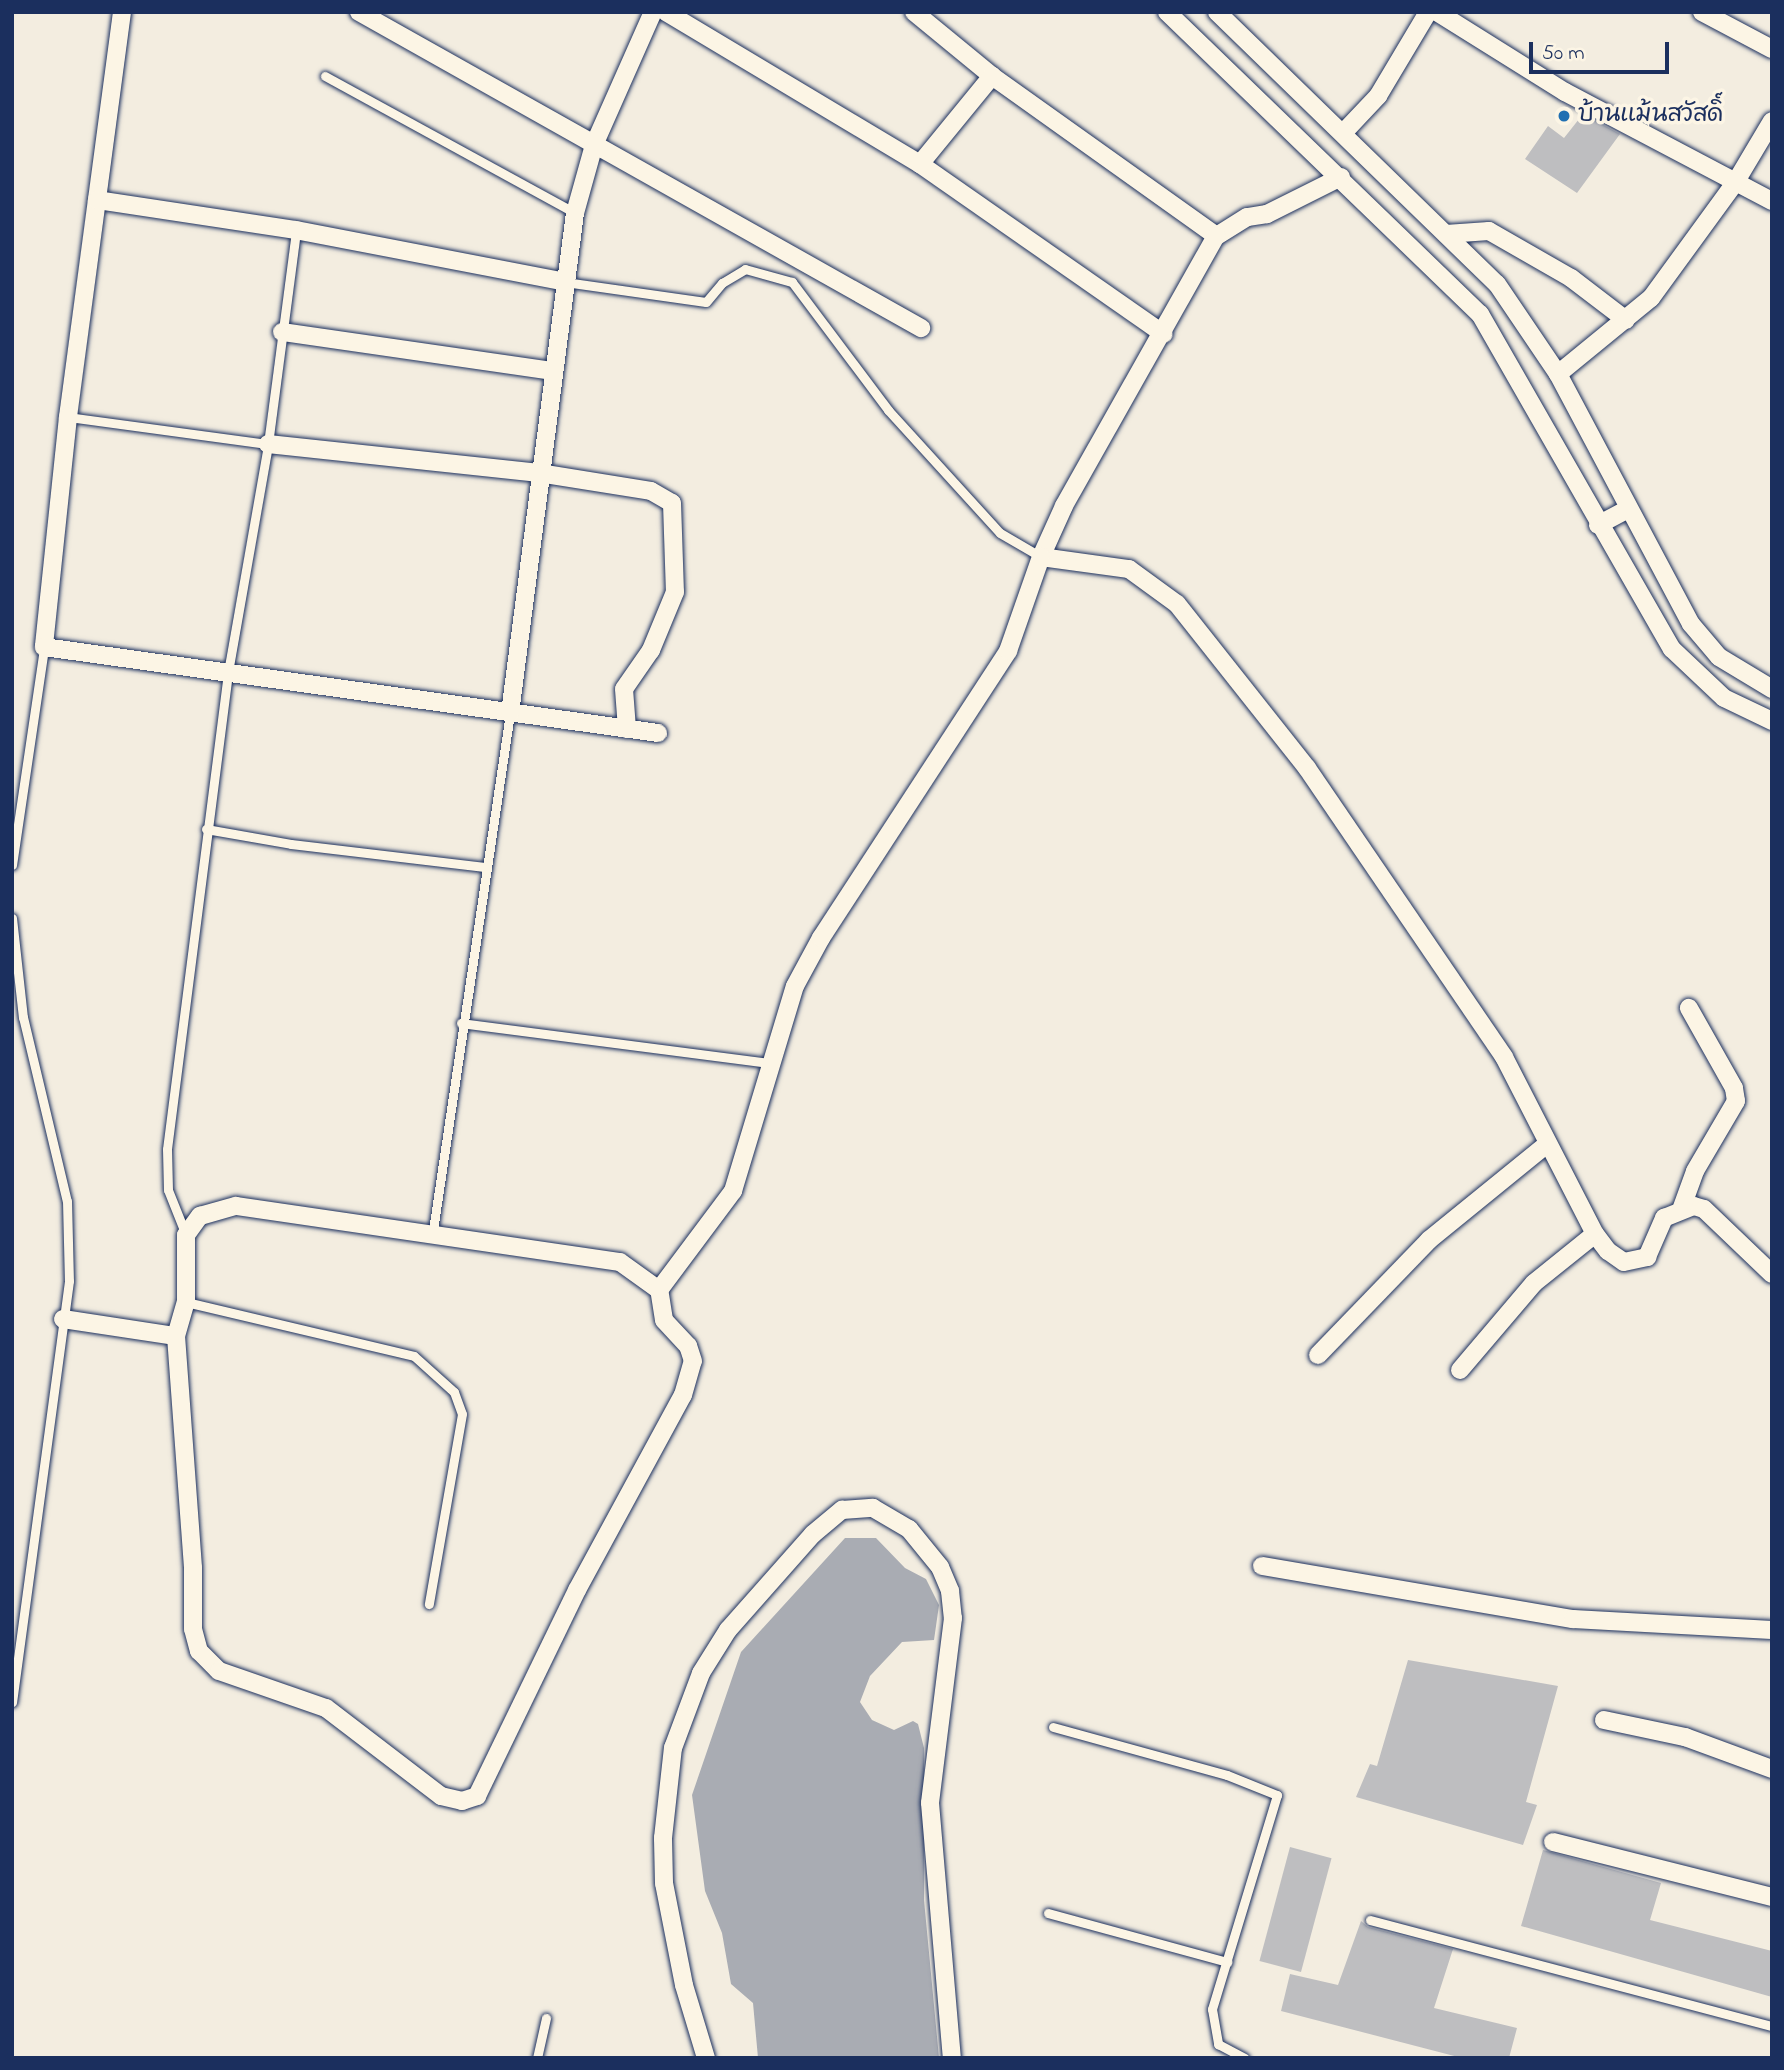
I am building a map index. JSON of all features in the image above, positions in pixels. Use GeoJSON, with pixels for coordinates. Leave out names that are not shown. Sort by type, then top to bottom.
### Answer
{"type":"FeatureCollection","features":[{"type":"Feature","properties":{"kind":"street"},"geometry":{"type":"LineString","coordinates":[[122,12],[68,417],[44,647],[658,733]]}},
{"type":"Feature","properties":{"kind":"street"},"geometry":{"type":"LineString","coordinates":[[359,12],[921,328]]}},
{"type":"Feature","properties":{"kind":"street"},"geometry":{"type":"LineString","coordinates":[[510,713],[575,213],[594,145],[653,12]]}},
{"type":"Feature","properties":{"kind":"street"},"geometry":{"type":"LineString","coordinates":[[666,12],[920,164],[1164,334]]}},
{"type":"Feature","properties":{"kind":"street"},"geometry":{"type":"LineString","coordinates":[[914,12],[992,76],[1216,236]]}},
{"type":"Feature","properties":{"kind":"street"},"geometry":{"type":"LineString","coordinates":[[1167,12],[1480,314],[1530,394],[1598,524],[1672,649],[1724,698],[1772,721]]}},
{"type":"Feature","properties":{"kind":"street"},"geometry":{"type":"LineString","coordinates":[[1217,12],[1344,132],[1497,284],[1558,374],[1691,624],[1719,657],[1772,689]]}},
{"type":"Feature","properties":{"kind":"street"},"geometry":{"type":"LineString","coordinates":[[1344,132],[1378,96],[1427,12]]}},
{"type":"Feature","properties":{"kind":"street"},"geometry":{"type":"LineString","coordinates":[[1437,12],[1565,92],[1772,201]]}},
{"type":"Feature","properties":{"kind":"street"},"geometry":{"type":"LineString","coordinates":[[1702,12],[1772,49]]}},
{"type":"Feature","properties":{"kind":"street"},"geometry":{"type":"LineString","coordinates":[[920,164],[992,76]]}},
{"type":"Feature","properties":{"kind":"street"},"geometry":{"type":"LineString","coordinates":[[1558,374],[1651,298],[1735,183],[1772,121]]}},
{"type":"Feature","properties":{"kind":"street"},"geometry":{"type":"LineString","coordinates":[[659,1290],[733,1191],[795,986],[821,938],[1008,651],[1041,557],[1064,506],[1164,334],[1196,266],[1216,236],[1247,217],[1267,215],[1341,177]]}},
{"type":"Feature","properties":{"kind":"street"},"geometry":{"type":"LineString","coordinates":[[97,200],[296,230],[565,282]]}},
{"type":"Feature","properties":{"kind":"street"},"geometry":{"type":"LineString","coordinates":[[1446,234],[1489,231],[1571,278],[1626,320]]}},
{"type":"Feature","properties":{"kind":"street"},"geometry":{"type":"LineString","coordinates":[[282,332],[553,371]]}},
{"type":"Feature","properties":{"kind":"street"},"geometry":{"type":"LineString","coordinates":[[268,444],[539,474],[651,491],[672,503],[675,592],[652,650],[624,689],[627,729]]}},
{"type":"Feature","properties":{"kind":"street"},"geometry":{"type":"LineString","coordinates":[[1598,524],[1628,509]]}},
{"type":"Feature","properties":{"kind":"street"},"geometry":{"type":"LineString","coordinates":[[1041,557],[1129,569],[1177,604],[1307,768],[1504,1057],[1595,1234],[1616,1258],[1635,1262],[1653,1250],[1664,1218],[1682,1207],[1704,1209],[1772,1273]]}},
{"type":"Feature","properties":{"kind":"street"},"geometry":{"type":"LineString","coordinates":[[1682,1207],[1695,1171],[1736,1101],[1734,1088],[1689,1008]]}},
{"type":"Feature","properties":{"kind":"street"},"geometry":{"type":"LineString","coordinates":[[1318,1355],[1429,1240],[1547,1144]]}},
{"type":"Feature","properties":{"kind":"street"},"geometry":{"type":"LineString","coordinates":[[236,1206],[432,1238],[620,1262],[659,1290],[664,1320],[688,1346],[693,1361],[683,1395],[578,1590],[477,1796],[462,1801],[441,1796],[326,1708],[219,1671],[198,1651],[192,1629],[193,1568],[176,1336],[186,1302],[186,1235],[200,1216],[236,1206]]}},
{"type":"Feature","properties":{"kind":"street"},"geometry":{"type":"LineString","coordinates":[[1460,1370],[1534,1283],[1595,1234]]}},
{"type":"Feature","properties":{"kind":"street"},"geometry":{"type":"LineString","coordinates":[[63,1319],[176,1336]]}},
{"type":"Feature","properties":{"kind":"street"},"geometry":{"type":"LineString","coordinates":[[706,2058],[684,1985],[664,1884],[663,1838],[673,1748],[701,1673],[728,1630],[813,1534],[842,1510],[873,1508],[909,1529],[940,1567],[950,1591],[953,1618],[930,1803],[951,2058]]}},
{"type":"Feature","properties":{"kind":"street"},"geometry":{"type":"LineString","coordinates":[[1262,1566],[1573,1619],[1772,1630]]}},
{"type":"Feature","properties":{"kind":"street"},"geometry":{"type":"LineString","coordinates":[[1604,1720],[1685,1737],[1772,1769]]}},
{"type":"Feature","properties":{"kind":"street"},"geometry":{"type":"LineString","coordinates":[[1553,1842],[1772,1898]]}},
{"type":"Feature","properties":{"kind":"lane"},"geometry":{"type":"LineString","coordinates":[[325,76],[575,213]]}},
{"type":"Feature","properties":{"kind":"lane"},"geometry":{"type":"LineString","coordinates":[[186,1235],[168,1190],[167,1149],[228,672],[268,444],[296,230]]}},
{"type":"Feature","properties":{"kind":"lane"},"geometry":{"type":"LineString","coordinates":[[565,282],[706,302],[722,283],[745,269],[792,282],[888,410],[999,533],[1041,557]]}},
{"type":"Feature","properties":{"kind":"lane"},"geometry":{"type":"LineString","coordinates":[[68,417],[268,444]]}},
{"type":"Feature","properties":{"kind":"lane"},"geometry":{"type":"LineString","coordinates":[[12,865],[44,647]]}},
{"type":"Feature","properties":{"kind":"lane"},"geometry":{"type":"LineString","coordinates":[[432,1238],[461,1023],[510,713]]}},
{"type":"Feature","properties":{"kind":"lane"},"geometry":{"type":"LineString","coordinates":[[206,829],[291,844],[485,867]]}},
{"type":"Feature","properties":{"kind":"lane"},"geometry":{"type":"LineString","coordinates":[[12,918],[23,1017],[67,1201],[69,1281],[12,1702]]}},
{"type":"Feature","properties":{"kind":"lane"},"geometry":{"type":"LineString","coordinates":[[461,1023],[770,1063]]}},
{"type":"Feature","properties":{"kind":"lane"},"geometry":{"type":"LineString","coordinates":[[186,1302],[414,1356],[454,1392],[462,1414],[429,1604]]}},
{"type":"Feature","properties":{"kind":"lane"},"geometry":{"type":"LineString","coordinates":[[1053,1727],[1227,1775],[1277,1795],[1212,2008],[1213,2029],[1218,2044],[1244,2058]]}},
{"type":"Feature","properties":{"kind":"lane"},"geometry":{"type":"LineString","coordinates":[[1048,1913],[1227,1962]]}},
{"type":"Feature","properties":{"kind":"lane"},"geometry":{"type":"LineString","coordinates":[[1370,1920],[1772,2025]]}},
{"type":"Feature","properties":{"kind":"lane"},"geometry":{"type":"LineString","coordinates":[[537,2058],[546,2018]]}},
{"type":"Feature","properties":{"kind":"shaded area"},"geometry":{"type":"Polygon","coordinates":[[[845,1538],[876,1538],[905,1568],[926,1579],[939,1605],[934,1640],[902,1642],[870,1676],[860,1702],[872,1720],[894,1730],[913,1721],[918,1724],[924,1748],[924,1900],[939,2058],[758,2058],[753,2003],[731,1984],[722,1933],[705,1891],[692,1795],[741,1652],[845,1538]]]}},
{"type":"Feature","properties":{"kind":"building"},"geometry":{"type":"Polygon","coordinates":[[[1583,114],[1620,134],[1577,193],[1525,159],[1548,126],[1564,138],[1583,114]]]}},
{"type":"Feature","properties":{"kind":"building"},"geometry":{"type":"Polygon","coordinates":[[[1408,1660],[1558,1686],[1526,1802],[1537,1805],[1523,1845],[1356,1797],[1370,1764],[1377,1766],[1408,1660]]]}},
{"type":"Feature","properties":{"kind":"building"},"geometry":{"type":"Polygon","coordinates":[[[1290,1847],[1332,1858],[1301,1972],[1259,1961],[1290,1847]]]}},
{"type":"Feature","properties":{"kind":"building"},"geometry":{"type":"Polygon","coordinates":[[[1543,1850],[1661,1883],[1650,1920],[1772,1951],[1772,1997],[1521,1926],[1543,1850]]]}},
{"type":"Feature","properties":{"kind":"building"},"geometry":{"type":"Polygon","coordinates":[[[1361,1921],[1368,1927],[1453,1949],[1434,2008],[1517,2028],[1509,2058],[1462,2058],[1281,2011],[1290,1974],[1338,1985],[1361,1921]]]}},
{"type":"Feature","properties":{"kind":"place","name":"บ้านแม้นสวัสดิ์"},"geometry":{"type":"Point","coordinates":[1564,116]}}]}
